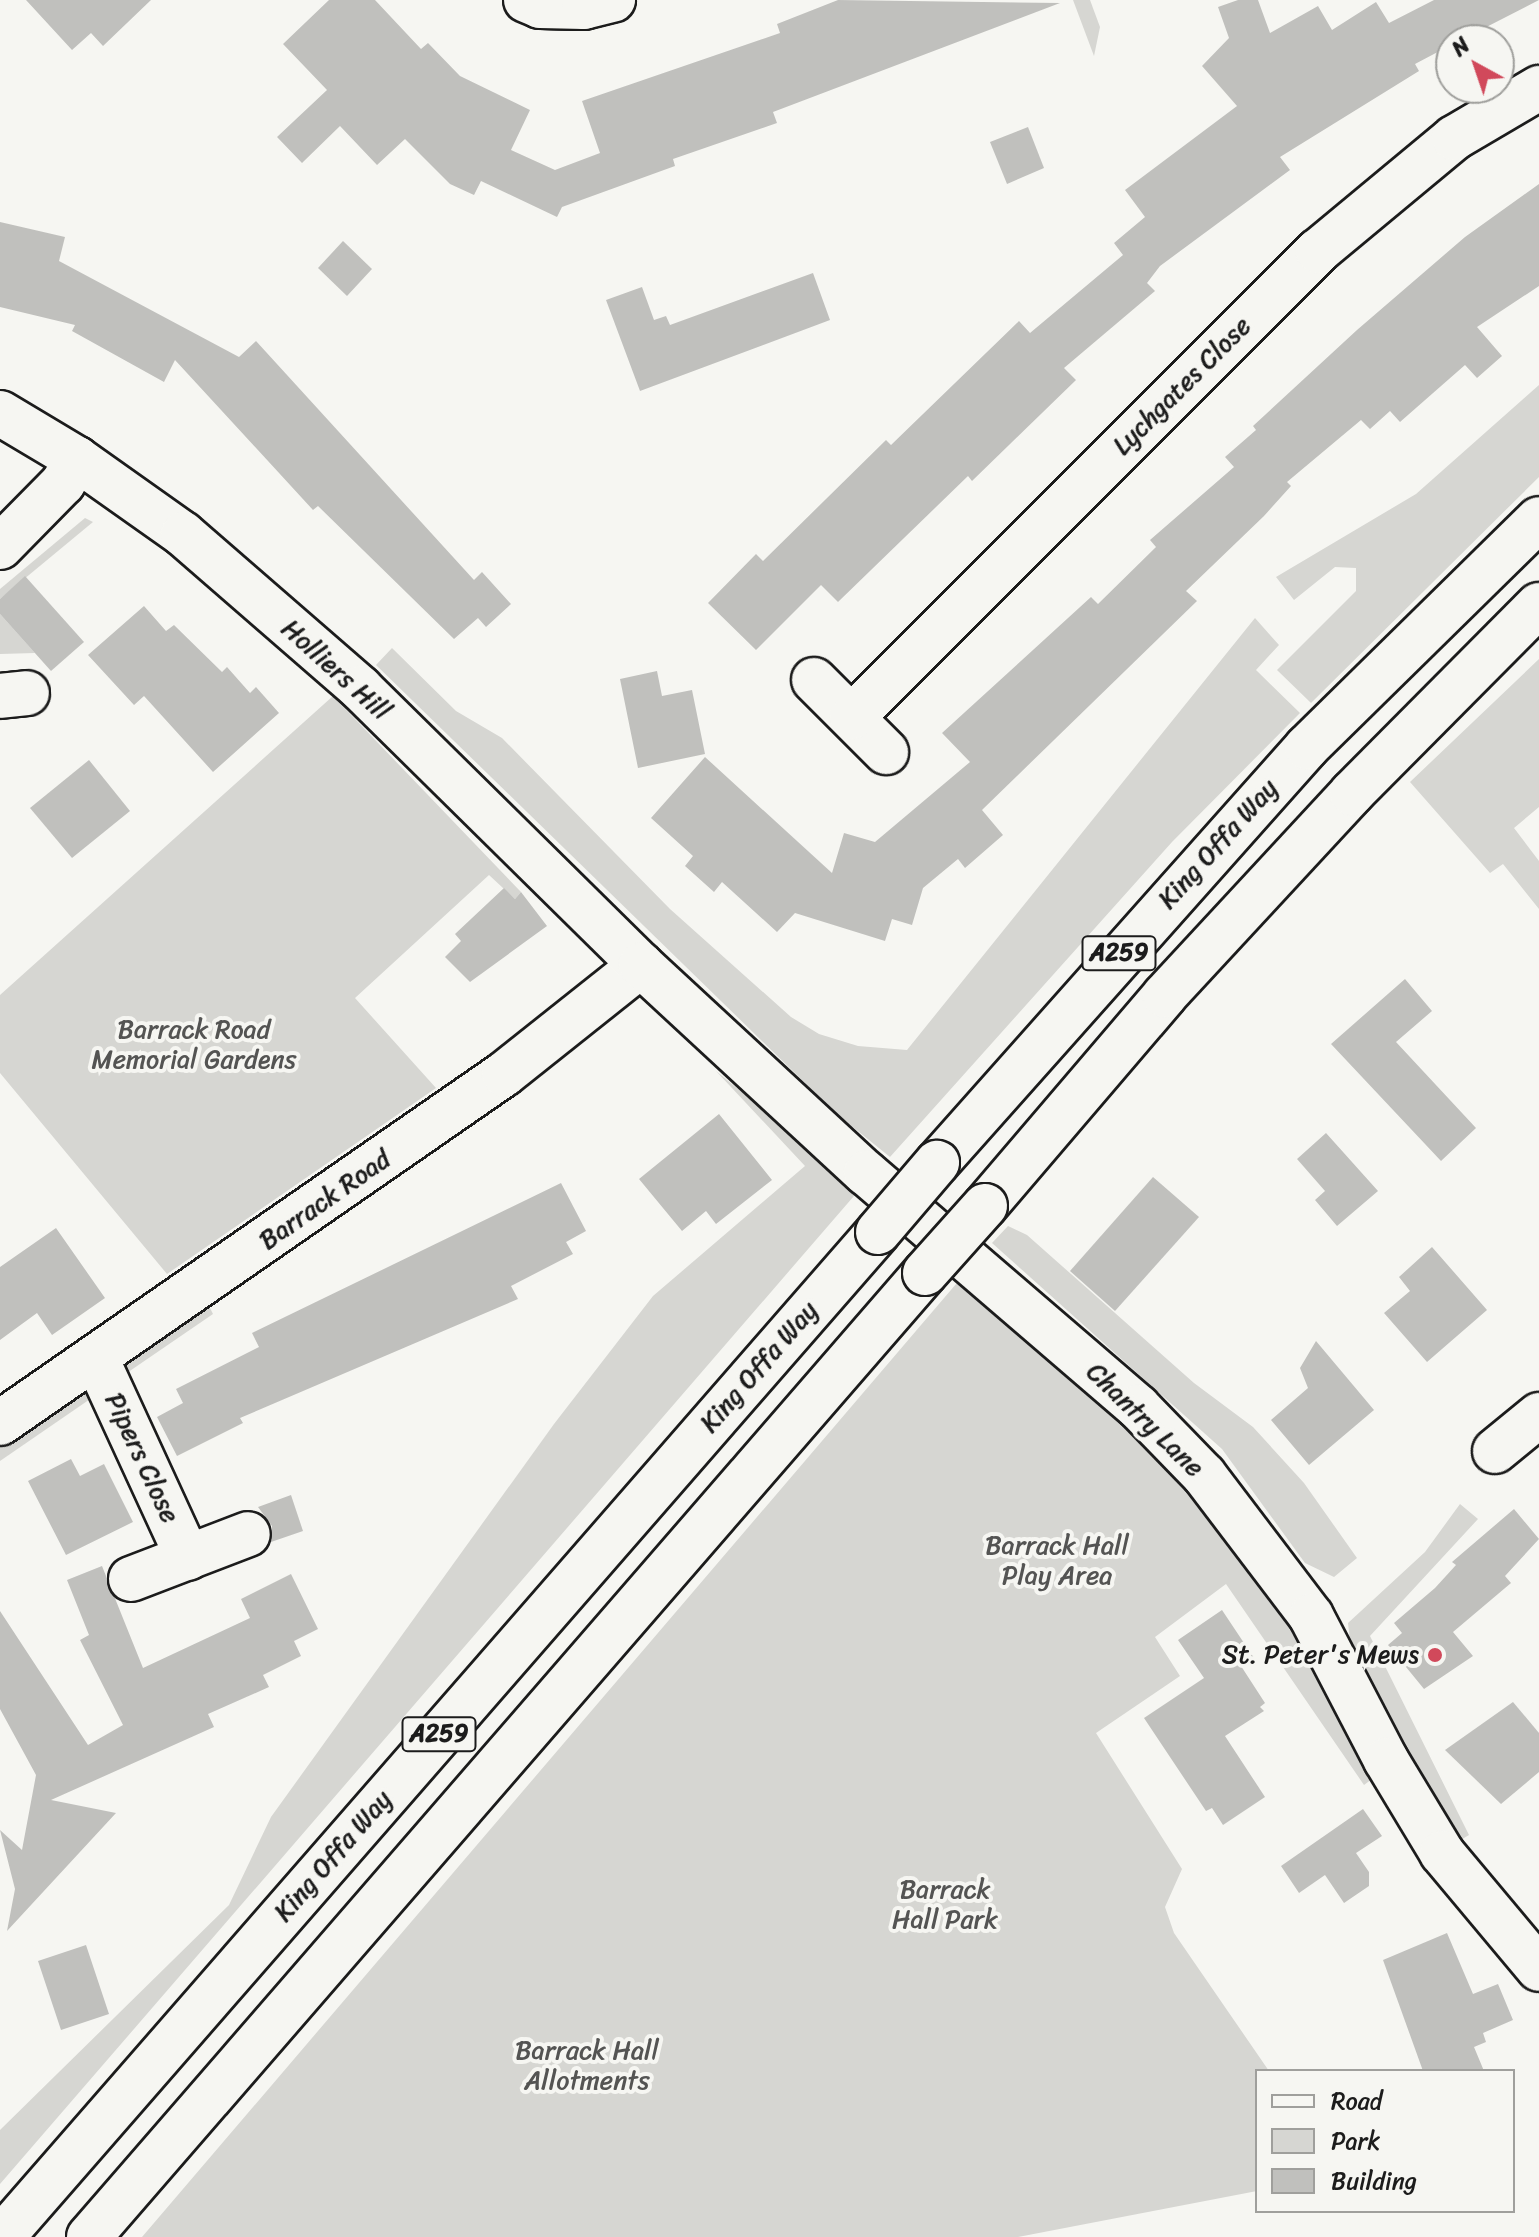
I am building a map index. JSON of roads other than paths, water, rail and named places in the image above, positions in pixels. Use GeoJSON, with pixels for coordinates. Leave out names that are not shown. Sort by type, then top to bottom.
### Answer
{"type":"FeatureCollection","features":[{"type":"Feature","properties":{"kind":"main road"},"geometry":{"type":"LineString","coordinates":[[526,0],[540,6],[584,7],[613,0]]}},
{"type":"Feature","properties":{"kind":"main road","name":"Lychgates Close"},"geometry":{"type":"LineString","coordinates":[[852,717],[1318,251],[1454,138],[1539,88]]}},
{"type":"Feature","properties":{"kind":"main road","name":"Holliers Hill"},"geometry":{"type":"LineString","coordinates":[[0,413],[77,459],[183,534],[360,688],[641,965]]}},
{"type":"Feature","properties":{"kind":"main road"},"geometry":{"type":"LineString","coordinates":[[0,547],[63,483],[77,459]]}},
{"type":"Feature","properties":{"kind":"main road","name":"King Offa Way"},"geometry":{"type":"LineString","coordinates":[[2,2237],[937,1163],[1307,747],[1539,519]]}},
{"type":"Feature","properties":{"kind":"main road","name":"A259"},"geometry":{"type":"LineString","coordinates":[[89,2237],[1165,995],[1352,793],[1539,605]]}},
{"type":"Feature","properties":{"kind":"main road"},"geometry":{"type":"LineString","coordinates":[[814,680],[886,752]]}},
{"type":"Feature","properties":{"kind":"main road","name":"Barrack Road"},"geometry":{"type":"LineString","coordinates":[[0,1423],[504,1074],[641,965]]}},
{"type":"Feature","properties":{"kind":"main road","name":"Chantry Lane"},"geometry":{"type":"LineString","coordinates":[[641,965],[866,1173],[1138,1407],[1204,1475],[1311,1616],[1386,1760],[1442,1853],[1539,1969]]}},
{"type":"Feature","properties":{"kind":"main road","name":"Pipers Close"},"geometry":{"type":"LineString","coordinates":[[96,1358],[188,1558]]}},
{"type":"Feature","properties":{"kind":"main road"},"geometry":{"type":"LineString","coordinates":[[1495,1451],[1539,1415]]}},
{"type":"Feature","properties":{"kind":"main road","name":"Pipers Close"},"geometry":{"type":"LineString","coordinates":[[131,1579],[248,1534]]}},
{"type":"Feature","properties":{"kind":"place","name":"St. Peter's Mews"},"geometry":{"type":"Point","coordinates":[1435,1655]}},
{"type":"Feature","properties":{"kind":"park label","name":"Barrack Road Memorial Gardens"},"geometry":{"type":"Point","coordinates":[194,1045]}},
{"type":"Feature","properties":{"kind":"park label","name":"Barrack Hall Play Area"},"geometry":{"type":"Point","coordinates":[1057,1561]}},
{"type":"Feature","properties":{"kind":"park label","name":"Barrack Hall Park"},"geometry":{"type":"Point","coordinates":[945,1905]}},
{"type":"Feature","properties":{"kind":"park label","name":"Barrack Hall Allotments"},"geometry":{"type":"Point","coordinates":[587,2066]}}]}
